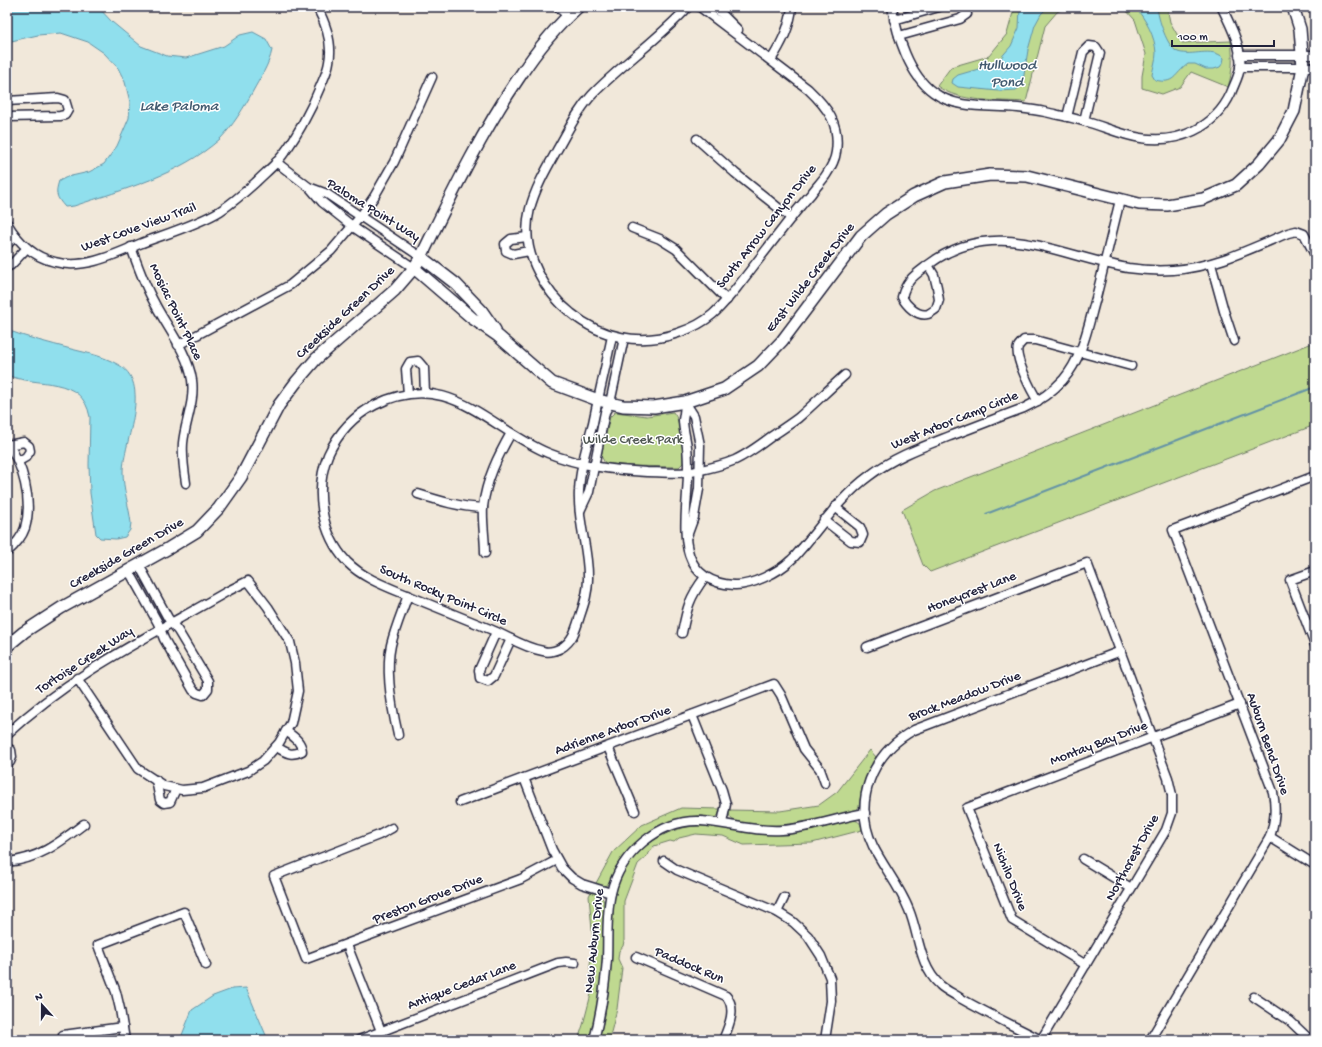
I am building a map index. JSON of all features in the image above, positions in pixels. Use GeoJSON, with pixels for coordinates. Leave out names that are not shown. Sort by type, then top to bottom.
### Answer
{"type":"FeatureCollection","features":[{"type":"Feature","properties":{"kind":"street","name":"West Cove View Trail"},"geometry":{"type":"LineString","coordinates":[[7,223],[15,236],[27,248],[40,256],[55,262],[75,265],[99,259],[131,248],[220,211],[240,197],[276,162],[294,138],[308,114],[329,63],[329,37],[324,21],[317,7]]}},
{"type":"Feature","properties":{"kind":"street"},"geometry":{"type":"LineString","coordinates":[[558,7],[568,16]]}},
{"type":"Feature","properties":{"kind":"street","name":"Creekside Green Drive"},"geometry":{"type":"LineString","coordinates":[[7,646],[24,632],[62,608],[197,531],[219,508],[241,477],[279,406],[297,381],[316,359],[395,290],[414,268],[468,163],[500,106],[535,53],[577,7]]}},
{"type":"Feature","properties":{"kind":"street","name":"South Arrow Canyon Drive"},"geometry":{"type":"LineString","coordinates":[[688,7],[672,23],[610,77],[576,116],[540,181],[532,199],[528,215],[527,237],[529,251],[546,286],[565,309],[580,321],[612,336],[640,339],[659,338],[678,333],[696,325],[713,314],[727,300],[827,174],[836,155],[838,136],[832,117],[822,102],[771,60],[700,7]]}},
{"type":"Feature","properties":{"kind":"street","name":"South Arrow Canyon Drive"},"geometry":{"type":"LineString","coordinates":[[715,7],[753,47]]}},
{"type":"Feature","properties":{"kind":"street"},"geometry":{"type":"LineString","coordinates":[[771,60],[780,47],[787,32],[792,7]]}},
{"type":"Feature","properties":{"kind":"street"},"geometry":{"type":"LineString","coordinates":[[892,7],[899,36],[912,67],[922,83],[934,93],[950,101],[969,105],[1018,108],[1044,112],[1084,121],[1116,132],[1141,138],[1162,139],[1181,136],[1201,128],[1217,116],[1228,100],[1240,67],[1237,40],[1222,8]]}},
{"type":"Feature","properties":{"kind":"street"},"geometry":{"type":"LineString","coordinates":[[894,20],[938,7]]}},
{"type":"Feature","properties":{"kind":"street"},"geometry":{"type":"LineString","coordinates":[[899,36],[960,19],[967,14],[965,7]]}},
{"type":"Feature","properties":{"kind":"street","name":"East Wilde Creek Drive"},"geometry":{"type":"LineString","coordinates":[[498,336],[552,383],[598,400],[623,406],[654,407],[685,402],[724,389],[758,366],[782,341],[861,236],[886,214],[914,196],[945,182],[990,176],[1026,176],[1139,204],[1167,205],[1203,199],[1236,185],[1259,164],[1279,140],[1294,111],[1303,67],[1303,55],[1300,29],[1293,7]]}},
{"type":"Feature","properties":{"kind":"street"},"geometry":{"type":"LineString","coordinates":[[1067,117],[1083,52],[1089,46],[1096,47],[1100,54],[1084,121]]}},
{"type":"Feature","properties":{"kind":"street"},"geometry":{"type":"LineString","coordinates":[[1239,56],[1315,56]]}},
{"type":"Feature","properties":{"kind":"street"},"geometry":{"type":"LineString","coordinates":[[1240,67],[1315,67]]}},
{"type":"Feature","properties":{"kind":"street"},"geometry":{"type":"LineString","coordinates":[[178,345],[290,285],[331,252],[360,217],[374,197],[394,162],[432,77]]}},
{"type":"Feature","properties":{"kind":"street"},"geometry":{"type":"LineString","coordinates":[[7,101],[58,98],[65,100],[68,110],[65,115],[60,116],[7,117]]}},
{"type":"Feature","properties":{"kind":"street"},"geometry":{"type":"LineString","coordinates":[[697,139],[740,177],[791,218]]}},
{"type":"Feature","properties":{"kind":"street","name":"Paloma Point Way"},"geometry":{"type":"LineString","coordinates":[[276,162],[310,188],[322,202],[352,225],[414,268]]}},
{"type":"Feature","properties":{"kind":"street","name":"Paloma Point Way"},"geometry":{"type":"LineString","coordinates":[[310,188],[327,194],[421,257]]}},
{"type":"Feature","properties":{"kind":"street","name":"West Arbor Camp Circle"},"geometry":{"type":"LineString","coordinates":[[685,402],[683,421],[687,447],[688,472],[685,521],[688,552],[693,564],[705,577],[722,584],[741,585],[759,580],[777,571],[791,561],[835,507],[868,476],[902,456],[1024,408],[1038,401],[1064,379],[1073,365],[1085,338],[1120,200]]}},
{"type":"Feature","properties":{"kind":"street"},"geometry":{"type":"LineString","coordinates":[[632,228],[660,239],[676,249],[727,300]]}},
{"type":"Feature","properties":{"kind":"street"},"geometry":{"type":"LineString","coordinates":[[928,265],[934,275],[939,300],[936,309],[927,314],[918,313],[906,304],[902,297],[904,287],[912,277],[939,256],[954,249],[989,241],[1006,240],[1028,243],[1128,268],[1173,270],[1211,264],[1296,231],[1304,234],[1315,255]]}},
{"type":"Feature","properties":{"kind":"street"},"geometry":{"type":"LineString","coordinates":[[7,245],[15,236]]}},
{"type":"Feature","properties":{"kind":"street"},"geometry":{"type":"LineString","coordinates":[[527,237],[511,239],[505,244],[506,251],[513,254],[529,251]]}},
{"type":"Feature","properties":{"kind":"street"},"geometry":{"type":"LineString","coordinates":[[7,267],[11,265],[27,248]]}},
{"type":"Feature","properties":{"kind":"street","name":"Mosiac Point Place"},"geometry":{"type":"LineString","coordinates":[[131,248],[141,275],[178,345],[187,364],[192,380],[192,396],[183,443],[186,483]]}},
{"type":"Feature","properties":{"kind":"street"},"geometry":{"type":"LineString","coordinates":[[421,257],[456,284],[476,304],[498,336]]}},
{"type":"Feature","properties":{"kind":"street"},"geometry":{"type":"LineString","coordinates":[[1211,264],[1234,341]]}},
{"type":"Feature","properties":{"kind":"street"},"geometry":{"type":"LineString","coordinates":[[414,268],[472,318],[498,336]]}},
{"type":"Feature","properties":{"kind":"street"},"geometry":{"type":"LineString","coordinates":[[580,512],[578,493],[582,464],[612,336]]}},
{"type":"Feature","properties":{"kind":"street"},"geometry":{"type":"LineString","coordinates":[[580,512],[589,492],[605,412],[610,403],[624,338]]}},
{"type":"Feature","properties":{"kind":"street"},"geometry":{"type":"LineString","coordinates":[[1038,401],[1030,389],[1017,356],[1018,347],[1024,340],[1034,340],[1080,351],[1131,366]]}},
{"type":"Feature","properties":{"kind":"street"},"geometry":{"type":"LineString","coordinates":[[408,394],[406,369],[410,362],[418,361],[424,368],[425,393]]}},
{"type":"Feature","properties":{"kind":"street","name":"South Rocky Point Circle"},"geometry":{"type":"LineString","coordinates":[[580,512],[588,576],[587,596],[574,634],[562,647],[557,650],[545,652],[511,639],[367,577],[347,562],[332,541],[324,517],[320,495],[321,482],[327,458],[332,447],[348,423],[365,410],[384,400],[408,394],[425,393],[445,396],[463,403],[528,444],[582,464],[624,471],[688,472],[716,467],[751,451],[798,418],[845,375]]}},
{"type":"Feature","properties":{"kind":"street"},"geometry":{"type":"LineString","coordinates":[[685,402],[694,416],[700,445],[699,489],[694,518],[686,539]]}},
{"type":"Feature","properties":{"kind":"street"},"geometry":{"type":"LineString","coordinates":[[486,553],[483,508],[488,482],[494,464],[511,433]]}},
{"type":"Feature","properties":{"kind":"street"},"geometry":{"type":"LineString","coordinates":[[8,444],[24,442],[29,446],[30,451],[26,457],[18,461]]}},
{"type":"Feature","properties":{"kind":"street"},"geometry":{"type":"LineString","coordinates":[[7,552],[15,544],[25,529],[28,510],[24,481],[18,461],[15,453],[8,444]]}},
{"type":"Feature","properties":{"kind":"street","name":"Auburn Bend Drive"},"geometry":{"type":"LineString","coordinates":[[1150,1040],[1270,837],[1275,819],[1273,792],[1173,530],[1315,476]]}},
{"type":"Feature","properties":{"kind":"street"},"geometry":{"type":"LineString","coordinates":[[418,494],[458,506],[483,508]]}},
{"type":"Feature","properties":{"kind":"street"},"geometry":{"type":"LineString","coordinates":[[824,520],[851,541],[860,542],[863,535],[860,527],[835,507]]}},
{"type":"Feature","properties":{"kind":"street","name":"Honeycrest Lane"},"geometry":{"type":"LineString","coordinates":[[867,647],[1087,563]]}},
{"type":"Feature","properties":{"kind":"street","name":"Northcrest Drive"},"geometry":{"type":"LineString","coordinates":[[1041,1040],[1166,830],[1172,813],[1172,795],[1168,778],[1154,737],[1087,563]]}},
{"type":"Feature","properties":{"kind":"street"},"geometry":{"type":"LineString","coordinates":[[129,571],[158,623],[164,639],[193,690],[197,693],[203,694],[208,689],[208,681],[168,618],[139,564]]}},
{"type":"Feature","properties":{"kind":"street"},"geometry":{"type":"LineString","coordinates":[[1315,571],[1290,580],[1315,645]]}},
{"type":"Feature","properties":{"kind":"street"},"geometry":{"type":"LineString","coordinates":[[682,633],[688,605],[695,590],[705,577]]}},
{"type":"Feature","properties":{"kind":"street","name":"Tortoise Creek Way"},"geometry":{"type":"LineString","coordinates":[[7,734],[24,717],[51,696],[105,660],[248,581],[268,607],[290,642],[295,663],[298,692],[291,723],[286,731]]}},
{"type":"Feature","properties":{"kind":"street"},"geometry":{"type":"LineString","coordinates":[[398,735],[390,694],[389,670],[391,647],[396,627],[408,595]]}},
{"type":"Feature","properties":{"kind":"street"},"geometry":{"type":"LineString","coordinates":[[496,632],[479,670],[480,678],[488,681],[494,676],[511,639]]}},
{"type":"Feature","properties":{"kind":"street","name":"Brock Meadow Drive"},"geometry":{"type":"LineString","coordinates":[[1041,1040],[982,1011],[940,985],[932,976],[924,960],[914,924],[904,898],[874,847],[869,835],[865,813],[866,792],[874,770],[887,751],[904,736],[914,730],[1121,651]]}},
{"type":"Feature","properties":{"kind":"street"},"geometry":{"type":"LineString","coordinates":[[77,678],[138,768],[164,786],[182,790],[203,788],[248,771],[263,761],[286,731],[297,739],[302,746],[302,751],[296,755],[288,753],[276,746]]}},
{"type":"Feature","properties":{"kind":"street","name":"Adrienne Arbor Drive"},"geometry":{"type":"LineString","coordinates":[[460,802],[774,684],[781,695],[804,749],[820,770],[825,783]]}},
{"type":"Feature","properties":{"kind":"street","name":"Montay Bay Drive"},"geometry":{"type":"LineString","coordinates":[[967,808],[1240,704]]}},
{"type":"Feature","properties":{"kind":"street"},"geometry":{"type":"LineString","coordinates":[[692,715],[722,790],[726,804],[722,823]]}},
{"type":"Feature","properties":{"kind":"street"},"geometry":{"type":"LineString","coordinates":[[608,747],[635,811]]}},
{"type":"Feature","properties":{"kind":"street"},"geometry":{"type":"LineString","coordinates":[[7,748],[11,750],[12,757],[10,762],[7,763]]}},
{"type":"Feature","properties":{"kind":"street"},"geometry":{"type":"LineString","coordinates":[[524,778],[557,860],[562,868],[572,878],[582,884],[611,893]]}},
{"type":"Feature","properties":{"kind":"street"},"geometry":{"type":"LineString","coordinates":[[156,780],[160,800],[164,803],[170,802],[176,789]]}},
{"type":"Feature","properties":{"kind":"street","name":"Nichilo Drive"},"geometry":{"type":"LineString","coordinates":[[967,808],[1012,920],[1086,965]]}},
{"type":"Feature","properties":{"kind":"street","name":"New Auburn Drive"},"geometry":{"type":"LineString","coordinates":[[594,1040],[604,991],[611,893],[615,879],[625,861],[637,847],[651,836],[665,828],[681,823],[699,821],[722,823],[756,830],[781,830],[865,813]]}},
{"type":"Feature","properties":{"kind":"street"},"geometry":{"type":"LineString","coordinates":[[7,862],[24,860],[41,854],[60,843],[84,824]]}},
{"type":"Feature","properties":{"kind":"street","name":"Preston Grove Drive"},"geometry":{"type":"LineString","coordinates":[[392,828],[379,835],[274,876],[306,959],[521,878],[557,860]]}},
{"type":"Feature","properties":{"kind":"street"},"geometry":{"type":"LineString","coordinates":[[1270,837],[1315,864]]}},
{"type":"Feature","properties":{"kind":"street"},"geometry":{"type":"LineString","coordinates":[[1083,859],[1131,888]]}},
{"type":"Feature","properties":{"kind":"street"},"geometry":{"type":"LineString","coordinates":[[664,861],[677,870],[777,912],[793,922],[808,936],[821,956],[830,978],[831,1001],[825,1040]]}},
{"type":"Feature","properties":{"kind":"street"},"geometry":{"type":"LineString","coordinates":[[777,912],[784,898]]}},
{"type":"Feature","properties":{"kind":"street"},"geometry":{"type":"LineString","coordinates":[[125,1040],[116,992],[98,946],[184,912],[206,965]]}},
{"type":"Feature","properties":{"kind":"street"},"geometry":{"type":"LineString","coordinates":[[347,944],[381,1031]]}},
{"type":"Feature","properties":{"kind":"street","name":"Paddock Run"},"geometry":{"type":"LineString","coordinates":[[636,957],[726,996],[730,1000],[732,1008],[728,1030],[723,1040]]}},
{"type":"Feature","properties":{"kind":"street","name":"Antique Cedar Lane"},"geometry":{"type":"LineString","coordinates":[[359,1040],[558,964],[566,962],[575,963]]}},
{"type":"Feature","properties":{"kind":"street"},"geometry":{"type":"LineString","coordinates":[[1254,997],[1290,1021],[1310,1040]]}},
{"type":"Feature","properties":{"kind":"street"},"geometry":{"type":"LineString","coordinates":[[63,1035],[123,1027]]}},
{"type":"Feature","properties":{"kind":"green space"},"geometry":{"type":"Polygon","coordinates":[[[1013,7],[1066,7],[1057,12],[1045,26],[1026,102],[992,101],[968,98],[946,91],[937,86],[951,67],[989,56],[1007,34],[1014,9],[1013,7]]]}},
{"type":"Feature","properties":{"kind":"green space"},"geometry":{"type":"Polygon","coordinates":[[[1119,7],[1167,7],[1170,22],[1182,43],[1231,41],[1232,64],[1228,87],[1191,72],[1180,87],[1162,94],[1142,88],[1142,76],[1146,54],[1135,20],[1124,8],[1119,7]]]}},
{"type":"Feature","properties":{"kind":"green space"},"geometry":{"type":"Polygon","coordinates":[[[1315,342],[1315,425],[930,572],[923,565],[902,510],[935,491],[1315,342]]]}},
{"type":"Feature","properties":{"kind":"green space","name":"Wilde Creek Park"},"geometry":{"type":"Polygon","coordinates":[[[615,412],[647,416],[673,412],[676,416],[680,429],[683,463],[679,467],[630,466],[605,463],[601,456],[610,417],[615,412]]]}},
{"type":"Feature","properties":{"kind":"green space"},"geometry":{"type":"Polygon","coordinates":[[[870,750],[876,757],[865,778],[857,810],[784,825],[765,825],[735,821],[729,814],[729,810],[780,811],[819,805],[837,792],[870,750]]]}},
{"type":"Feature","properties":{"kind":"green space"},"geometry":{"type":"Polygon","coordinates":[[[681,808],[720,809],[720,813],[714,818],[693,816],[662,825],[632,846],[620,860],[607,885],[595,885],[613,852],[642,825],[681,808]]]}},
{"type":"Feature","properties":{"kind":"green space"},"geometry":{"type":"Polygon","coordinates":[[[853,820],[860,823],[862,830],[812,843],[744,845],[723,836],[696,834],[679,838],[674,842],[670,841],[654,846],[647,856],[638,864],[624,901],[624,941],[623,946],[619,951],[618,959],[622,968],[617,1009],[609,1040],[600,1040],[609,986],[612,920],[615,896],[627,867],[648,844],[676,830],[691,826],[707,826],[763,833],[791,834],[853,820]]]}},
{"type":"Feature","properties":{"kind":"green space"},"geometry":{"type":"Polygon","coordinates":[[[591,892],[601,896],[604,902],[600,989],[594,1023],[589,1040],[578,1040],[591,994],[590,965],[593,942],[589,896],[591,892]]]}},
{"type":"Feature","properties":{"kind":"water","name":"Lake Paloma"},"geometry":{"type":"Polygon","coordinates":[[[7,7],[98,7],[112,22],[141,46],[167,56],[186,58],[224,46],[240,35],[253,32],[266,39],[272,50],[264,71],[238,116],[220,139],[204,152],[169,172],[151,180],[74,206],[65,207],[57,195],[59,181],[67,177],[89,172],[104,164],[117,146],[129,118],[130,102],[125,82],[118,68],[104,53],[88,42],[61,33],[38,35],[7,42],[7,7]]]}},
{"type":"Feature","properties":{"kind":"water","name":"Hullwood Pond"},"geometry":{"type":"Polygon","coordinates":[[[1020,7],[1048,7],[1041,14],[1035,25],[1028,50],[1023,81],[1020,87],[1016,90],[998,91],[958,87],[952,83],[953,79],[958,75],[982,68],[998,61],[1011,46],[1019,28],[1020,7]]]}},
{"type":"Feature","properties":{"kind":"water"},"geometry":{"type":"Polygon","coordinates":[[[1135,7],[1157,7],[1161,25],[1167,39],[1170,45],[1178,52],[1213,53],[1224,58],[1223,63],[1220,67],[1214,69],[1206,69],[1195,64],[1188,64],[1171,80],[1155,80],[1152,75],[1156,56],[1154,40],[1143,17],[1135,7]]]}},
{"type":"Feature","properties":{"kind":"water"},"geometry":{"type":"Polygon","coordinates":[[[7,330],[23,336],[101,357],[112,361],[128,373],[134,384],[135,398],[134,414],[124,459],[123,472],[131,523],[130,530],[125,537],[116,539],[100,538],[96,534],[90,493],[90,417],[85,403],[78,394],[68,388],[19,379],[7,375],[7,330]]]}},
{"type":"Feature","properties":{"kind":"water"},"geometry":{"type":"Polygon","coordinates":[[[246,988],[268,1040],[180,1040],[192,1010],[213,996],[232,989],[246,988]]]}},
{"type":"Feature","properties":{"kind":"waterway"},"geometry":{"type":"LineString","coordinates":[[986,514],[1315,387]]}}]}
